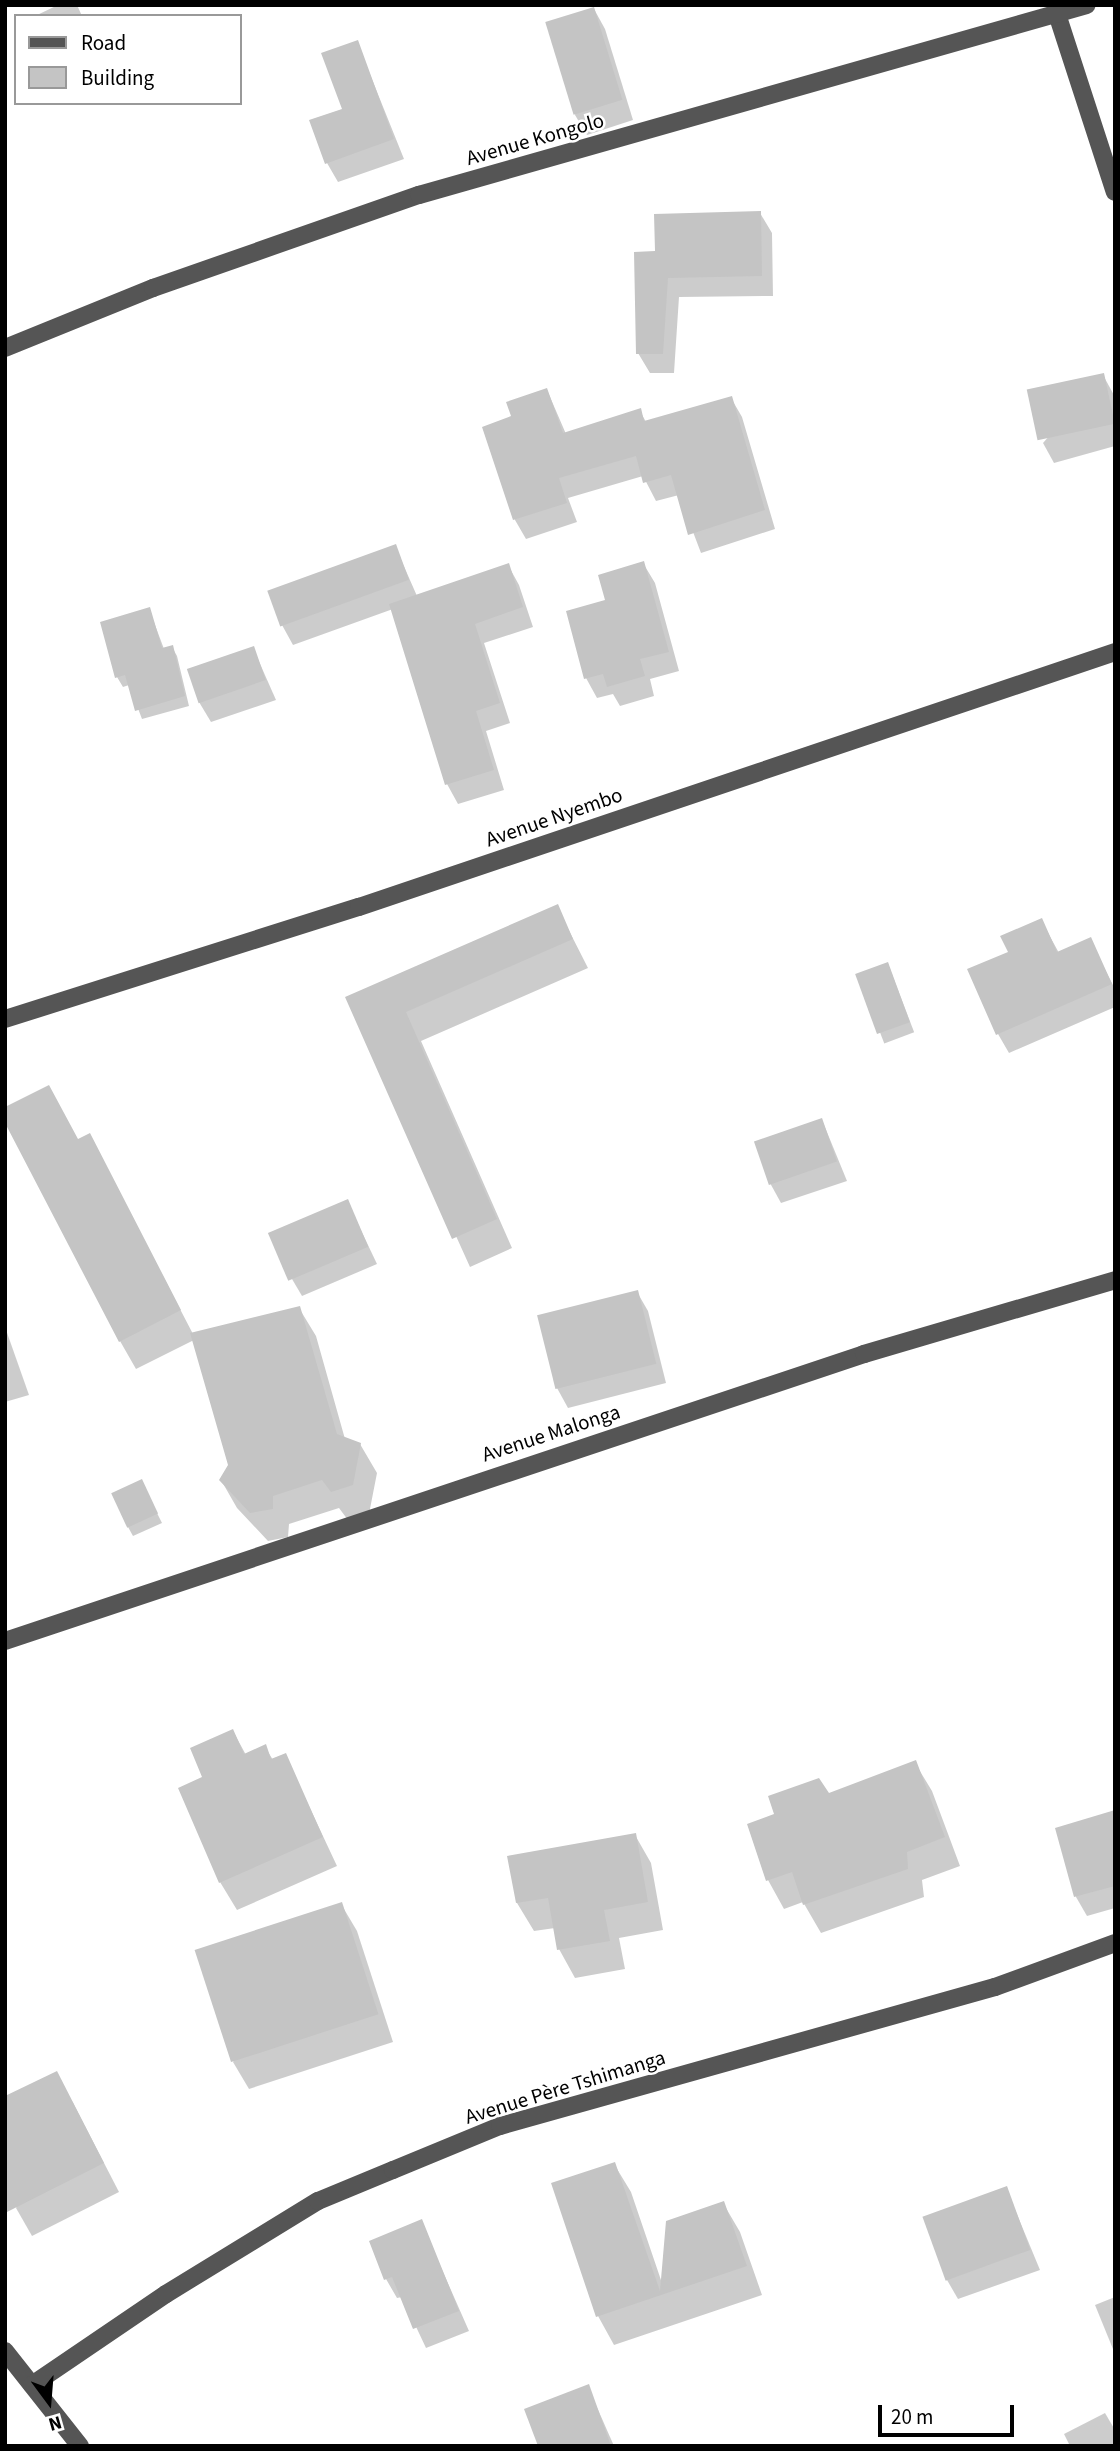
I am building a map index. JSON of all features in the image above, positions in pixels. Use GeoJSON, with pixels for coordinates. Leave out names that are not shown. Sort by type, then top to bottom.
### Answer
{"type":"FeatureCollection","features":[{"type":"Feature","properties":{"kind":"street","name":"Avenue Kongolo"},"geometry":{"type":"LineString","coordinates":[[5,348],[153,288],[419,195],[1087,5]]}},
{"type":"Feature","properties":{"kind":"street"},"geometry":{"type":"LineString","coordinates":[[1057,14],[1115,192]]}},
{"type":"Feature","properties":{"kind":"street","name":"Avenue Nyembo"},"geometry":{"type":"LineString","coordinates":[[5,1019],[359,907],[1115,652]]}},
{"type":"Feature","properties":{"kind":"street","name":"Avenue Malonga"},"geometry":{"type":"LineString","coordinates":[[5,1641],[864,1353],[1115,1280]]}},
{"type":"Feature","properties":{"kind":"street","name":"Avenue Père Tshimanga"},"geometry":{"type":"LineString","coordinates":[[32,2385],[166,2294],[318,2201],[500,2126],[995,1987],[1115,1943]]}},
{"type":"Feature","properties":{"kind":"street"},"geometry":{"type":"LineString","coordinates":[[5,2351],[80,2446]]}},
{"type":"Feature","properties":{"kind":"building"},"geometry":{"type":"Polygon","coordinates":[[[594,7],[622,100],[574,115],[545,22],[594,7]]]}},
{"type":"Feature","properties":{"kind":"building"},"geometry":{"type":"Polygon","coordinates":[[[358,40],[394,139],[325,164],[309,120],[342,109],[321,53],[358,40]]]}},
{"type":"Feature","properties":{"kind":"building"},"geometry":{"type":"Polygon","coordinates":[[[761,211],[762,276],[668,278],[663,354],[636,354],[634,252],[655,251],[654,214],[761,211]]]}},
{"type":"Feature","properties":{"kind":"building"},"geometry":{"type":"Polygon","coordinates":[[[1104,373],[1115,424],[1038,440],[1027,389],[1104,373]]]}},
{"type":"Feature","properties":{"kind":"building"},"geometry":{"type":"Polygon","coordinates":[[[547,388],[563,433],[641,408],[644,421],[732,396],[765,510],[688,535],[671,475],[643,483],[636,456],[559,478],[567,503],[513,520],[482,427],[511,416],[506,402],[547,388]]]}},
{"type":"Feature","properties":{"kind":"building"},"geometry":{"type":"Polygon","coordinates":[[[396,544],[409,580],[280,627],[267,591],[396,544]]]}},
{"type":"Feature","properties":{"kind":"building"},"geometry":{"type":"Polygon","coordinates":[[[644,561],[669,652],[640,659],[645,676],[607,687],[603,674],[584,679],[566,611],[605,600],[598,575],[644,561]]]}},
{"type":"Feature","properties":{"kind":"building"},"geometry":{"type":"Polygon","coordinates":[[[509,563],[523,607],[475,624],[500,703],[476,711],[494,770],[445,785],[389,604],[509,563]]]}},
{"type":"Feature","properties":{"kind":"building"},"geometry":{"type":"Polygon","coordinates":[[[150,607],[162,648],[173,645],[185,696],[135,711],[125,675],[115,678],[100,622],[150,607]]]}},
{"type":"Feature","properties":{"kind":"building"},"geometry":{"type":"Polygon","coordinates":[[[254,646],[266,680],[199,703],[187,669],[254,646]]]}},
{"type":"Feature","properties":{"kind":"building"},"geometry":{"type":"Polygon","coordinates":[[[558,904],[573,939],[406,1012],[497,1219],[452,1239],[345,997],[558,904]]]}},
{"type":"Feature","properties":{"kind":"building"},"geometry":{"type":"Polygon","coordinates":[[[1042,918],[1057,952],[1091,937],[1112,984],[996,1035],[967,969],[1008,952],[1000,936],[1042,918]]]}},
{"type":"Feature","properties":{"kind":"building"},"geometry":{"type":"Polygon","coordinates":[[[888,962],[910,1022],[877,1034],[855,974],[888,962]]]}},
{"type":"Feature","properties":{"kind":"building"},"geometry":{"type":"Polygon","coordinates":[[[49,1085],[78,1139],[90,1133],[181,1310],[119,1342],[5,1123],[5,1107],[49,1085]]]}},
{"type":"Feature","properties":{"kind":"building"},"geometry":{"type":"Polygon","coordinates":[[[822,1118],[837,1161],[769,1185],[754,1141],[822,1118]]]}},
{"type":"Feature","properties":{"kind":"building"},"geometry":{"type":"Polygon","coordinates":[[[348,1199],[368,1247],[288,1281],[268,1233],[348,1199]]]}},
{"type":"Feature","properties":{"kind":"building"},"geometry":{"type":"Polygon","coordinates":[[[638,1290],[656,1364],[555,1389],[537,1315],[638,1290]]]}},
{"type":"Feature","properties":{"kind":"building"},"geometry":{"type":"Polygon","coordinates":[[[300,1306],[337,1434],[361,1443],[353,1485],[331,1492],[322,1480],[273,1496],[273,1509],[250,1513],[219,1480],[228,1465],[190,1333],[300,1306]]]}},
{"type":"Feature","properties":{"kind":"building"},"geometry":{"type":"Polygon","coordinates":[[[142,1479],[158,1513],[127,1528],[111,1493],[142,1479]]]}},
{"type":"Feature","properties":{"kind":"building"},"geometry":{"type":"Polygon","coordinates":[[[233,1729],[244,1754],[266,1744],[271,1759],[286,1753],[323,1837],[219,1883],[178,1788],[202,1777],[190,1748],[233,1729]]]}},
{"type":"Feature","properties":{"kind":"building"},"geometry":{"type":"Polygon","coordinates":[[[916,1760],[945,1837],[907,1852],[908,1869],[803,1905],[792,1872],[766,1881],[747,1824],[774,1814],[768,1796],[819,1778],[829,1793],[916,1760]]]}},
{"type":"Feature","properties":{"kind":"building"},"geometry":{"type":"Polygon","coordinates":[[[1115,1810],[1115,1886],[1074,1897],[1055,1828],[1115,1810]]]}},
{"type":"Feature","properties":{"kind":"building"},"geometry":{"type":"Polygon","coordinates":[[[636,1833],[648,1902],[604,1910],[610,1941],[557,1950],[548,1898],[516,1903],[507,1856],[636,1833]]]}},
{"type":"Feature","properties":{"kind":"building"},"geometry":{"type":"Polygon","coordinates":[[[342,1902],[378,2014],[231,2062],[195,1950],[342,1902]]]}},
{"type":"Feature","properties":{"kind":"building"},"geometry":{"type":"Polygon","coordinates":[[[57,2071],[104,2163],[5,2213],[5,2096],[57,2071]]]}},
{"type":"Feature","properties":{"kind":"building"},"geometry":{"type":"Polygon","coordinates":[[[615,2162],[660,2291],[666,2221],[724,2201],[747,2266],[596,2317],[551,2183],[615,2162]]]}},
{"type":"Feature","properties":{"kind":"building"},"geometry":{"type":"Polygon","coordinates":[[[1007,2186],[1030,2250],[946,2281],[922,2217],[1007,2186]]]}},
{"type":"Feature","properties":{"kind":"building"},"geometry":{"type":"Polygon","coordinates":[[[422,2219],[459,2311],[413,2329],[392,2277],[384,2280],[369,2241],[422,2219]]]}},
{"type":"Feature","properties":{"kind":"building"},"geometry":{"type":"Polygon","coordinates":[[[589,2384],[611,2446],[538,2446],[524,2409],[589,2384]]]}}]}
